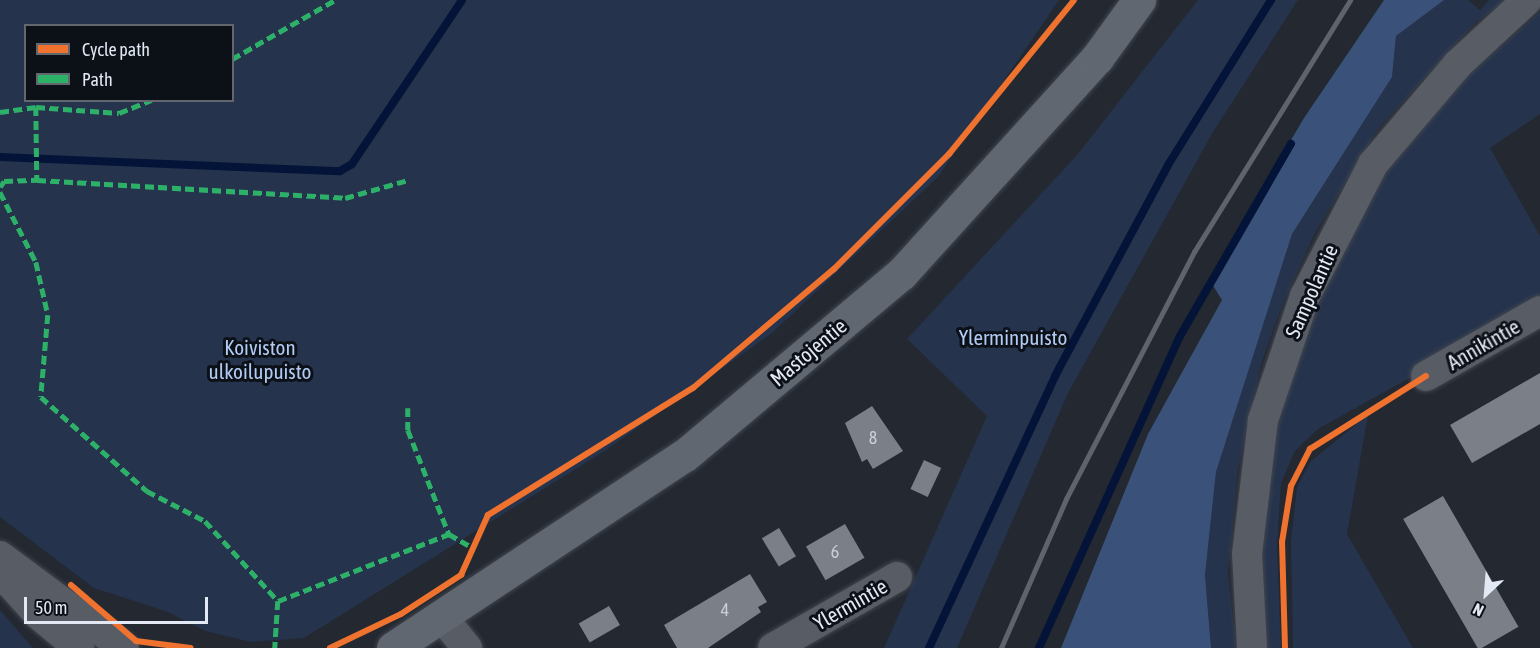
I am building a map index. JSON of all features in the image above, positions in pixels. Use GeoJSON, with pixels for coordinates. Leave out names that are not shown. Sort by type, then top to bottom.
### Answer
{"type":"FeatureCollection","features":[{"type":"Feature","properties":{"kind":"main road","name":"Mastojentie"},"geometry":{"type":"LineString","coordinates":[[377,648],[404,640],[442,617],[685,455],[901,274],[1097,58],[1139,0]]}},
{"type":"Feature","properties":{"kind":"street","name":"Sampolantie"},"geometry":{"type":"LineString","coordinates":[[1252,648],[1247,554],[1263,420],[1305,296],[1373,164],[1458,64],[1527,0]]}},
{"type":"Feature","properties":{"kind":"street","name":"Annikintie"},"geometry":{"type":"LineString","coordinates":[[1426,376],[1540,311]]}},
{"type":"Feature","properties":{"kind":"street"},"geometry":{"type":"LineString","coordinates":[[0,556],[124,648]]}},
{"type":"Feature","properties":{"kind":"street"},"geometry":{"type":"LineString","coordinates":[[0,572],[39,615],[79,648]]}},
{"type":"Feature","properties":{"kind":"street","name":"Ylermintie"},"geometry":{"type":"LineString","coordinates":[[772,648],[897,577]]}},
{"type":"Feature","properties":{"kind":"street"},"geometry":{"type":"LineString","coordinates":[[442,617],[467,648]]}},
{"type":"Feature","properties":{"kind":"green space","name":"Koiviston ulkoilupuisto"},"geometry":{"type":"Polygon","coordinates":[[[0,0],[1059,0],[938,177],[771,334],[603,452],[304,638],[251,642],[205,631],[168,612],[94,588],[0,517],[0,0]]]}},
{"type":"Feature","properties":{"kind":"green space","name":"Ylerminpuisto"},"geometry":{"type":"Polygon","coordinates":[[[1198,0],[1298,0],[1213,132],[1068,393],[957,648],[884,648],[987,416],[907,339],[1078,154],[1198,0]]]}},
{"type":"Feature","properties":{"kind":"green space"},"geometry":{"type":"Polygon","coordinates":[[[1444,0],[1468,0],[1480,10],[1489,0],[1506,0],[1476,22],[1378,129],[1316,231],[1284,300],[1261,364],[1238,468],[1228,573],[1236,648],[1211,648],[1205,575],[1216,472],[1292,234],[1392,77],[1396,36],[1444,0]]]}},
{"type":"Feature","properties":{"kind":"green space"},"geometry":{"type":"Polygon","coordinates":[[[1540,12],[1540,114],[1490,148],[1540,236],[1540,305],[1318,429],[1295,451],[1281,483],[1277,545],[1281,648],[1266,648],[1260,548],[1275,430],[1321,286],[1378,183],[1462,81],[1540,12]]]}},
{"type":"Feature","properties":{"kind":"green space"},"geometry":{"type":"Polygon","coordinates":[[[1368,415],[1347,534],[1413,648],[1293,648],[1291,542],[1297,487],[1311,461],[1368,415]]]}},
{"type":"Feature","properties":{"kind":"green space"},"geometry":{"type":"Polygon","coordinates":[[[0,610],[33,648],[0,648],[0,610]]]}},
{"type":"Feature","properties":{"kind":"shaded area"},"geometry":{"type":"Polygon","coordinates":[[[1384,0],[1444,0],[1396,36],[1392,77],[1292,234],[1216,472],[1205,575],[1211,648],[1061,648],[1148,434],[1222,300],[1209,279],[1304,118],[1384,0]]]}},
{"type":"Feature","properties":{"kind":"building"},"geometry":{"type":"Polygon","coordinates":[[[1540,373],[1540,424],[1472,463],[1450,425],[1540,373]]]}},
{"type":"Feature","properties":{"kind":"building"},"geometry":{"type":"Polygon","coordinates":[[[872,406],[903,451],[873,469],[867,459],[862,462],[845,423],[872,406]]]}},
{"type":"Feature","properties":{"kind":"building"},"geometry":{"type":"Polygon","coordinates":[[[924,460],[941,468],[928,497],[910,489],[924,460]]]}},
{"type":"Feature","properties":{"kind":"building"},"geometry":{"type":"Polygon","coordinates":[[[1443,496],[1519,627],[1482,648],[1478,648],[1403,519],[1443,496]]]}},
{"type":"Feature","properties":{"kind":"building"},"geometry":{"type":"Polygon","coordinates":[[[845,524],[864,558],[826,580],[806,546],[845,524]]]}},
{"type":"Feature","properties":{"kind":"building"},"geometry":{"type":"Polygon","coordinates":[[[779,528],[796,556],[779,567],[762,538],[779,528]]]}},
{"type":"Feature","properties":{"kind":"building"},"geometry":{"type":"Polygon","coordinates":[[[750,574],[767,602],[758,607],[761,612],[708,648],[677,648],[664,625],[750,574]]]}},
{"type":"Feature","properties":{"kind":"building"},"geometry":{"type":"Polygon","coordinates":[[[609,606],[620,625],[590,643],[579,624],[609,606]]]}},
{"type":"Feature","properties":{"kind":"waterway"},"geometry":{"type":"LineString","coordinates":[[0,157],[340,171],[352,164],[462,0]]}},
{"type":"Feature","properties":{"kind":"waterway"},"geometry":{"type":"LineString","coordinates":[[929,648],[1055,376],[1168,165],[1271,0]]}},
{"type":"Feature","properties":{"kind":"waterway"},"geometry":{"type":"LineString","coordinates":[[1039,648],[1180,336],[1291,144]]}},
{"type":"Feature","properties":{"kind":"railway"},"geometry":{"type":"LineString","coordinates":[[1001,648],[1066,499],[1194,252],[1350,0]]}},
{"type":"Feature","properties":{"kind":"marked path"},"geometry":{"type":"LineString","coordinates":[[234,58],[335,0]]}},
{"type":"Feature","properties":{"kind":"marked path"},"geometry":{"type":"LineString","coordinates":[[0,112],[36,107],[119,113],[146,102]]}},
{"type":"Feature","properties":{"kind":"marked path"},"geometry":{"type":"LineString","coordinates":[[36,107],[37,180]]}},
{"type":"Feature","properties":{"kind":"marked path"},"geometry":{"type":"LineString","coordinates":[[0,187],[4,181],[37,180],[345,198],[408,180]]}},
{"type":"Feature","properties":{"kind":"marked path"},"geometry":{"type":"LineString","coordinates":[[0,192],[36,262],[48,315],[41,397],[147,491],[205,521],[278,601],[275,648]]}},
{"type":"Feature","properties":{"kind":"marked path"},"geometry":{"type":"LineString","coordinates":[[408,408],[408,430],[449,534],[473,548]]}},
{"type":"Feature","properties":{"kind":"marked path"},"geometry":{"type":"LineString","coordinates":[[278,601],[449,534]]}},
{"type":"Feature","properties":{"kind":"cycle path"},"geometry":{"type":"LineString","coordinates":[[330,648],[401,614],[461,575],[488,515],[693,388],[834,269],[949,154],[1074,0]]}},
{"type":"Feature","properties":{"kind":"cycle path"},"geometry":{"type":"LineString","coordinates":[[1285,648],[1282,542],[1291,486],[1310,449],[1426,376]]}},
{"type":"Feature","properties":{"kind":"cycle path"},"geometry":{"type":"LineString","coordinates":[[71,585],[136,641],[191,648]]}}]}
